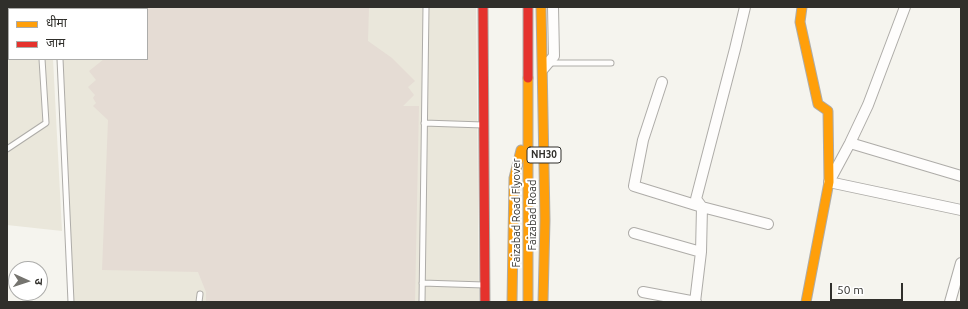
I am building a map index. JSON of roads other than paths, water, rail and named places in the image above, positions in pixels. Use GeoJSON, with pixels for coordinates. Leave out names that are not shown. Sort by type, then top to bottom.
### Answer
{"type":"FeatureCollection","features":[{"type":"Feature","properties":{"kind":"main road"},"geometry":{"type":"LineString","coordinates":[[484,7],[485,302]]}},
{"type":"Feature","properties":{"kind":"main road","name":"NH30"},"geometry":{"type":"LineString","coordinates":[[512,302],[514,178],[528,124],[528,7]]}},
{"type":"Feature","properties":{"kind":"main road","name":"Faizabad Road"},"geometry":{"type":"LineString","coordinates":[[541,7],[545,67],[544,302]]}},
{"type":"Feature","properties":{"kind":"main road"},"geometry":{"type":"LineString","coordinates":[[802,7],[800,22],[818,104],[828,111],[829,182],[806,302]]}},
{"type":"Feature","properties":{"kind":"main road","name":"Faizabad Road Flyover"},"geometry":{"type":"LineString","coordinates":[[528,124],[528,302]]}},
{"type":"Feature","properties":{"kind":"street"},"geometry":{"type":"LineString","coordinates":[[545,67],[554,56],[553,7]]}},
{"type":"Feature","properties":{"kind":"street"},"geometry":{"type":"LineString","coordinates":[[643,292],[695,302],[701,252],[702,208],[696,199],[745,7]]}},
{"type":"Feature","properties":{"kind":"street"},"geometry":{"type":"LineString","coordinates":[[905,7],[868,105],[829,182],[961,210]]}},
{"type":"Feature","properties":{"kind":"street"},"geometry":{"type":"LineString","coordinates":[[662,82],[643,140],[634,186],[702,208],[768,224]]}},
{"type":"Feature","properties":{"kind":"street"},"geometry":{"type":"LineString","coordinates":[[850,143],[961,176]]}},
{"type":"Feature","properties":{"kind":"street"},"geometry":{"type":"LineString","coordinates":[[634,233],[701,252]]}},
{"type":"Feature","properties":{"kind":"street"},"geometry":{"type":"LineString","coordinates":[[950,302],[961,263]]}},
{"type":"Feature","properties":{"kind":"lane"},"geometry":{"type":"LineString","coordinates":[[422,302],[426,7]]}},
{"type":"Feature","properties":{"kind":"lane"},"geometry":{"type":"LineString","coordinates":[[7,149],[46,122],[42,60]]}},
{"type":"Feature","properties":{"kind":"lane"},"geometry":{"type":"LineString","coordinates":[[60,60],[71,302]]}},
{"type":"Feature","properties":{"kind":"lane"},"geometry":{"type":"LineString","coordinates":[[545,67],[611,63]]}},
{"type":"Feature","properties":{"kind":"lane"},"geometry":{"type":"LineString","coordinates":[[424,123],[484,125]]}},
{"type":"Feature","properties":{"kind":"lane"},"geometry":{"type":"LineString","coordinates":[[422,283],[485,285]]}},
{"type":"Feature","properties":{"kind":"lane"},"geometry":{"type":"LineString","coordinates":[[199,302],[200,294]]}}]}
